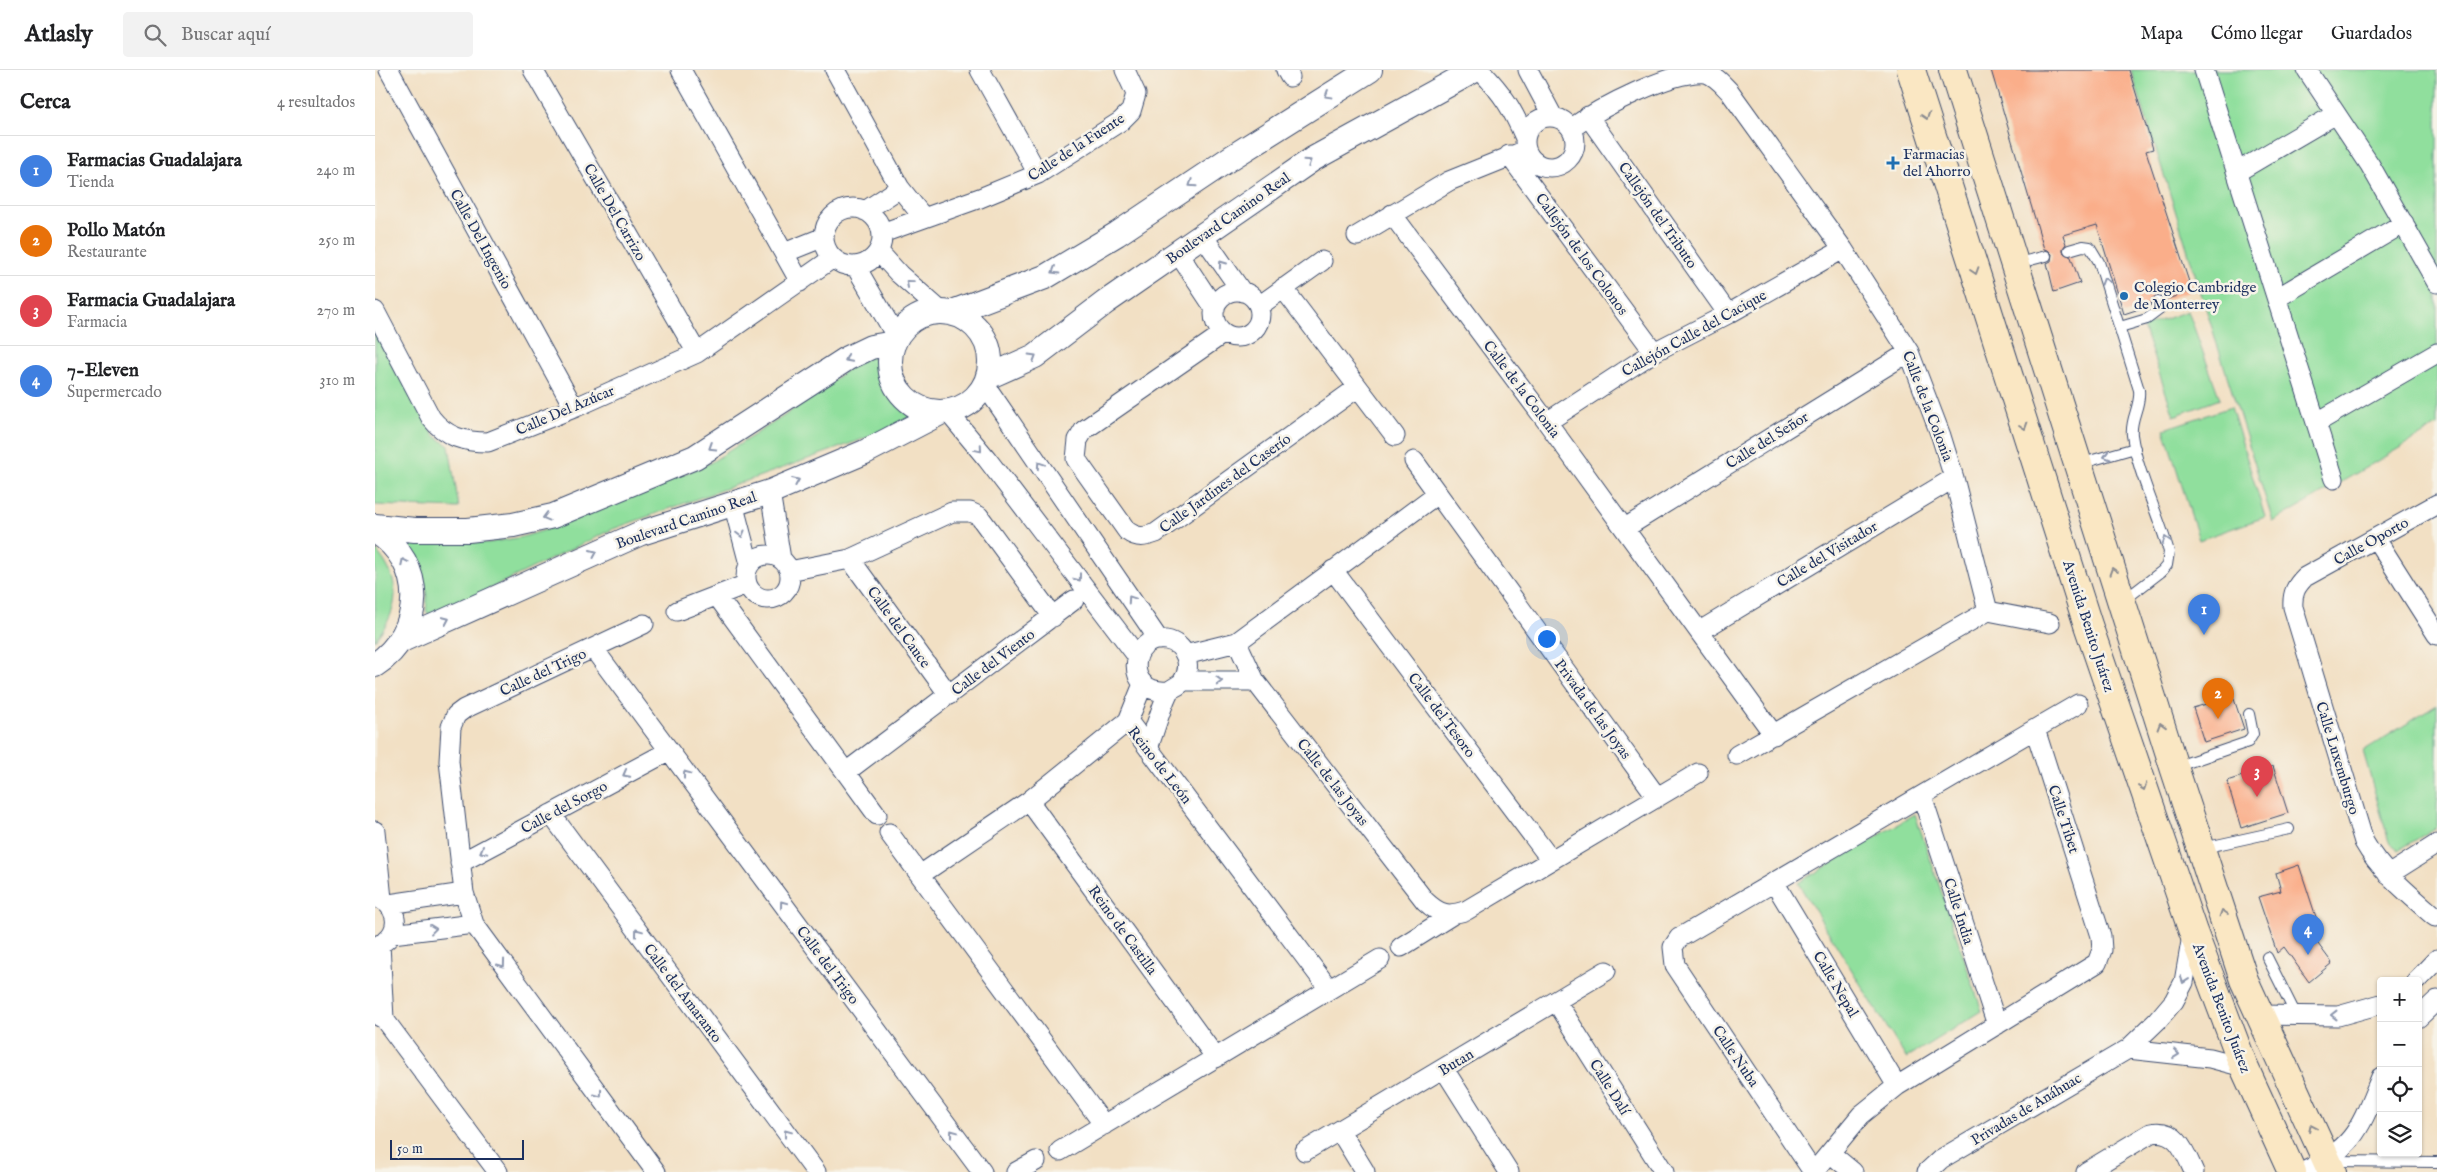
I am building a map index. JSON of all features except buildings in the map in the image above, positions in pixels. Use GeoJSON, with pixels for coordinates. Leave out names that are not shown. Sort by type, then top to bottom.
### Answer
{"type":"FeatureCollection","features":[{"type":"Feature","properties":{"kind":"main road","name":"Avenida Benito Juárez"},"geometry":{"type":"LineString","coordinates":[[1911,70],[2088,625],[2193,932],[2244,1067],[2293,1172]]}},
{"type":"Feature","properties":{"kind":"main road","name":"Avenida Benito Juárez"},"geometry":{"type":"LineString","coordinates":[[1953,70],[2174,767],[2244,980],[2260,1015],[2321,1168]]}},
{"type":"Feature","properties":{"kind":"main road"},"geometry":{"type":"LineString","coordinates":[[2193,932],[2204,935],[2211,940],[2244,980]]}},
{"type":"Feature","properties":{"kind":"street","name":"Calle Del Ingenio"},"geometry":{"type":"LineString","coordinates":[[389,70],[574,408]]}},
{"type":"Feature","properties":{"kind":"street","name":"Calle Del Carrizo"},"geometry":{"type":"LineString","coordinates":[[533,70],[697,353]]}},
{"type":"Feature","properties":{"kind":"street"},"geometry":{"type":"LineString","coordinates":[[681,70],[800,282]]}},
{"type":"Feature","properties":{"kind":"street"},"geometry":{"type":"LineString","coordinates":[[835,70],[900,188],[923,217],[882,233]]}},
{"type":"Feature","properties":{"kind":"street","name":"Calle de la Fuente"},"geometry":{"type":"LineString","coordinates":[[980,70],[1038,174]]}},
{"type":"Feature","properties":{"kind":"street","name":"Calle de la Fuente"},"geometry":{"type":"LineString","coordinates":[[923,217],[980,198],[1038,174],[1121,121],[1131,111],[1136,94],[1125,70]]}},
{"type":"Feature","properties":{"kind":"street"},"geometry":{"type":"LineString","coordinates":[[375,526],[415,530],[468,530],[513,526],[553,516],[695,457],[848,358],[871,347],[895,339],[917,317],[946,312],[1053,272],[1117,234],[1229,159],[1370,70]]}},
{"type":"Feature","properties":{"kind":"street","name":"Boulevard Camino Real"},"geometry":{"type":"LineString","coordinates":[[987,381],[1035,356],[1106,302],[1313,159],[1475,70]]}},
{"type":"Feature","properties":{"kind":"street","name":"Callejón de los Colonos"},"geometry":{"type":"LineString","coordinates":[[1481,70],[1503,94],[1520,148],[1654,352]]}},
{"type":"Feature","properties":{"kind":"street"},"geometry":{"type":"LineString","coordinates":[[1528,70],[1553,116]]}},
{"type":"Feature","properties":{"kind":"street"},"geometry":{"type":"LineString","coordinates":[[2204,70],[2334,479]]}},
{"type":"Feature","properties":{"kind":"street"},"geometry":{"type":"LineString","coordinates":[[2307,70],[2370,165],[2437,283]]}},
{"type":"Feature","properties":{"kind":"street","name":"Calle de la Colonia"},"geometry":{"type":"LineString","coordinates":[[1572,128],[1589,116],[1648,84],[1687,73],[1707,73],[1717,79],[1730,92],[1843,248],[1909,352],[1954,478],[1988,611]]}},
{"type":"Feature","properties":{"kind":"street"},"geometry":{"type":"LineString","coordinates":[[2237,172],[2336,114]]}},
{"type":"Feature","properties":{"kind":"street"},"geometry":{"type":"LineString","coordinates":[[1357,236],[1449,182],[1520,148],[1527,131],[1538,120],[1553,116],[1567,122],[1572,128],[1576,143],[1574,151],[1564,164],[1557,167],[1541,166],[1534,162],[1520,148]]}},
{"type":"Feature","properties":{"kind":"street","name":"Callejón del Tributo"},"geometry":{"type":"LineString","coordinates":[[1589,116],[1728,314]]}},
{"type":"Feature","properties":{"kind":"street"},"geometry":{"type":"LineString","coordinates":[[865,211],[900,188]]}},
{"type":"Feature","properties":{"kind":"street"},"geometry":{"type":"LineString","coordinates":[[856,208],[874,216],[882,233],[879,252],[873,259],[856,267],[847,266],[833,258],[827,249],[824,237],[830,219],[837,213],[856,208]]}},
{"type":"Feature","properties":{"kind":"street","name":"Calle de la Colonia"},"geometry":{"type":"LineString","coordinates":[[1392,214],[1625,528],[1774,735]]}},
{"type":"Feature","properties":{"kind":"street"},"geometry":{"type":"LineString","coordinates":[[2277,298],[2404,222]]}},
{"type":"Feature","properties":{"kind":"street"},"geometry":{"type":"LineString","coordinates":[[1203,236],[1242,292],[1255,300],[1259,306],[1259,320],[1251,332],[1238,337],[1224,333],[1216,322],[1215,309],[1218,302],[1228,293],[1242,292]]}},
{"type":"Feature","properties":{"kind":"street"},"geometry":{"type":"LineString","coordinates":[[784,253],[824,237]]}},
{"type":"Feature","properties":{"kind":"street","name":"Callejón Calle del Cacique"},"geometry":{"type":"LineString","coordinates":[[1547,422],[1654,352],[1728,314],[1843,248]]}},
{"type":"Feature","properties":{"kind":"street"},"geometry":{"type":"LineString","coordinates":[[856,267],[895,339],[890,360],[893,378],[901,393],[914,405],[931,411],[945,412],[970,403],[987,381],[990,360],[987,344],[978,330],[965,319],[946,312],[899,274],[879,252]]}},
{"type":"Feature","properties":{"kind":"street"},"geometry":{"type":"LineString","coordinates":[[1178,253],[1215,309]]}},
{"type":"Feature","properties":{"kind":"street","name":"Calle Del Azúcar"},"geometry":{"type":"LineString","coordinates":[[375,311],[431,418],[448,435],[474,442],[488,442],[574,408],[697,353],[833,258]]}},
{"type":"Feature","properties":{"kind":"street"},"geometry":{"type":"LineString","coordinates":[[1259,306],[1322,261]]}},
{"type":"Feature","properties":{"kind":"street"},"geometry":{"type":"LineString","coordinates":[[1283,288],[1395,436]]}},
{"type":"Feature","properties":{"kind":"street","name":"Calle Jardines del Caserío"},"geometry":{"type":"LineString","coordinates":[[1224,333],[1084,430],[1078,440],[1075,450],[1076,459],[1127,531],[1133,535],[1139,537],[1156,533],[1357,388]]}},
{"type":"Feature","properties":{"kind":"street","name":"Calle del Señor"},"geometry":{"type":"LineString","coordinates":[[1625,528],[1909,352]]}},
{"type":"Feature","properties":{"kind":"street"},"geometry":{"type":"LineString","coordinates":[[2317,423],[2437,353]]}},
{"type":"Feature","properties":{"kind":"street"},"geometry":{"type":"LineString","coordinates":[[987,381],[1159,640]]}},
{"type":"Feature","properties":{"kind":"street"},"geometry":{"type":"LineString","coordinates":[[945,412],[987,459],[1137,656]]}},
{"type":"Feature","properties":{"kind":"street","name":"Boulevard Camino Real"},"geometry":{"type":"LineString","coordinates":[[388,654],[641,533],[770,492],[865,452],[945,412]]}},
{"type":"Feature","properties":{"kind":"street","name":"Privada de las Joyas"},"geometry":{"type":"LineString","coordinates":[[1414,461],[1657,798]]}},
{"type":"Feature","properties":{"kind":"street","name":"Calle del Visitador"},"geometry":{"type":"LineString","coordinates":[[1700,631],[1954,478]]}},
{"type":"Feature","properties":{"kind":"street"},"geometry":{"type":"LineString","coordinates":[[733,503],[749,564],[745,577],[747,584],[756,596],[771,599],[784,592],[788,586],[770,492]]}},
{"type":"Feature","properties":{"kind":"street"},"geometry":{"type":"LineString","coordinates":[[1185,655],[1237,642],[1437,494]]}},
{"type":"Feature","properties":{"kind":"street","name":"Calle Oporto"},"geometry":{"type":"LineString","coordinates":[[2305,577],[2437,504]]}},
{"type":"Feature","properties":{"kind":"street"},"geometry":{"type":"LineString","coordinates":[[749,564],[767,554],[785,565],[850,559],[951,512],[970,512],[979,516],[1053,617]]}},
{"type":"Feature","properties":{"kind":"street"},"geometry":{"type":"LineString","coordinates":[[375,531],[386,538],[401,555],[411,575],[414,597],[411,620],[388,654],[375,680]]}},
{"type":"Feature","properties":{"kind":"street"},"geometry":{"type":"LineString","coordinates":[[2376,538],[2437,634]]}},
{"type":"Feature","properties":{"kind":"street","name":"Calle del Cauce"},"geometry":{"type":"LineString","coordinates":[[850,559],[949,695]]}},
{"type":"Feature","properties":{"kind":"street","name":"Calle del Tesoro"},"geometry":{"type":"LineString","coordinates":[[1333,570],[1551,860]]}},
{"type":"Feature","properties":{"kind":"street","name":"Calle Luxemburgo"},"geometry":{"type":"LineString","coordinates":[[2305,577],[2295,587],[2293,607],[2363,842],[2373,858],[2388,875],[2435,917]]}},
{"type":"Feature","properties":{"kind":"street"},"geometry":{"type":"LineString","coordinates":[[677,611],[747,584]]}},
{"type":"Feature","properties":{"kind":"street"},"geometry":{"type":"LineString","coordinates":[[717,596],[877,814]]}},
{"type":"Feature","properties":{"kind":"street","name":"Calle del Viento"},"geometry":{"type":"LineString","coordinates":[[846,772],[1074,600]]}},
{"type":"Feature","properties":{"kind":"street"},"geometry":{"type":"LineString","coordinates":[[1737,755],[1988,611],[2050,623]]}},
{"type":"Feature","properties":{"kind":"street"},"geometry":{"type":"LineString","coordinates":[[593,648],[644,624]]}},
{"type":"Feature","properties":{"kind":"street"},"geometry":{"type":"LineString","coordinates":[[1148,748],[1176,686],[1187,673],[1185,655],[1174,643],[1159,640],[1146,645],[1137,656],[1136,671],[1143,684],[1151,690],[1176,686],[1255,681]]}},
{"type":"Feature","properties":{"kind":"street","name":"Calle de las Joyas"},"geometry":{"type":"LineString","coordinates":[[1237,642],[1255,681],[1425,901],[1435,911],[1444,915],[1453,915]]}},
{"type":"Feature","properties":{"kind":"street","name":"Calle del Trigo"},"geometry":{"type":"LineString","coordinates":[[656,1172],[473,924],[463,893],[449,761],[449,740],[456,715],[464,709],[593,648],[982,1172]]}},
{"type":"Feature","properties":{"kind":"street"},"geometry":{"type":"LineString","coordinates":[[1128,722],[1143,684]]}},
{"type":"Feature","properties":{"kind":"street"},"geometry":{"type":"LineString","coordinates":[[1774,882],[2078,704]]}},
{"type":"Feature","properties":{"kind":"street","name":"Reino de León"},"geometry":{"type":"LineString","coordinates":[[920,875],[1029,801],[1128,722],[1329,989]]}},
{"type":"Feature","properties":{"kind":"street","name":"Calle Tibet"},"geometry":{"type":"LineString","coordinates":[[1813,1172],[1861,1115],[1897,1086],[2097,963],[2102,950],[2101,936],[2035,730]]}},
{"type":"Feature","properties":{"kind":"street","name":"Calle del Sorgo"},"geometry":{"type":"LineString","coordinates":[[461,864],[669,751]]}},
{"type":"Feature","properties":{"kind":"street"},"geometry":{"type":"LineString","coordinates":[[1401,947],[1698,773]]}},
{"type":"Feature","properties":{"kind":"street","name":"Calle India"},"geometry":{"type":"LineString","coordinates":[[1922,796],[1997,1025]]}},
{"type":"Feature","properties":{"kind":"street","name":"Reino de Castilla"},"geometry":{"type":"LineString","coordinates":[[1029,801],[1216,1058]]}},
{"type":"Feature","properties":{"kind":"street","name":"Calle del Amaranto"},"geometry":{"type":"LineString","coordinates":[[551,814],[816,1172]]}},
{"type":"Feature","properties":{"kind":"street"},"geometry":{"type":"LineString","coordinates":[[375,831],[382,900],[396,918],[382,941],[380,1017],[498,1172]]}},
{"type":"Feature","properties":{"kind":"street"},"geometry":{"type":"LineString","coordinates":[[889,833],[1104,1125]]}},
{"type":"Feature","properties":{"kind":"street"},"geometry":{"type":"LineString","coordinates":[[2388,875],[2437,844]]}},
{"type":"Feature","properties":{"kind":"street","name":"Calle Nuba"},"geometry":{"type":"LineString","coordinates":[[1774,882],[1679,938],[1673,947],[1675,965],[1813,1172]]}},
{"type":"Feature","properties":{"kind":"street","name":"Calle Nepal"},"geometry":{"type":"LineString","coordinates":[[1774,882],[1897,1086]]}},
{"type":"Feature","properties":{"kind":"street"},"geometry":{"type":"LineString","coordinates":[[382,900],[463,893]]}},
{"type":"Feature","properties":{"kind":"street"},"geometry":{"type":"LineString","coordinates":[[382,941],[473,924]]}},
{"type":"Feature","properties":{"kind":"street","name":"Privadas de Anáhuac"},"geometry":{"type":"LineString","coordinates":[[1927,1172],[1941,1159],[2128,1049],[2157,1021],[2173,1001],[2184,982],[2193,932]]}},
{"type":"Feature","properties":{"kind":"street"},"geometry":{"type":"LineString","coordinates":[[1060,1151],[1380,959]]}},
{"type":"Feature","properties":{"kind":"street"},"geometry":{"type":"LineString","coordinates":[[2419,977],[2437,959]]}},
{"type":"Feature","properties":{"kind":"street","name":"Butan"},"geometry":{"type":"LineString","coordinates":[[1305,1151],[1606,971]]}},
{"type":"Feature","properties":{"kind":"street"},"geometry":{"type":"LineString","coordinates":[[2422,1014],[2437,1000]]}},
{"type":"Feature","properties":{"kind":"street","name":"Calle Dalí"},"geometry":{"type":"LineString","coordinates":[[1556,1001],[1664,1172]]}},
{"type":"Feature","properties":{"kind":"street"},"geometry":{"type":"LineString","coordinates":[[2260,1015],[2338,1016],[2377,1005]]}},
{"type":"Feature","properties":{"kind":"street"},"geometry":{"type":"LineString","coordinates":[[2128,1049],[2210,1058],[2244,1067]]}},
{"type":"Feature","properties":{"kind":"street"},"geometry":{"type":"LineString","coordinates":[[1444,1069],[1509,1172]]}},
{"type":"Feature","properties":{"kind":"street"},"geometry":{"type":"LineString","coordinates":[[2321,1168],[2343,1149],[2354,1136],[2367,1112],[2377,1087]]}},
{"type":"Feature","properties":{"kind":"street"},"geometry":{"type":"LineString","coordinates":[[1340,1130],[1365,1172]]}},
{"type":"Feature","properties":{"kind":"street"},"geometry":{"type":"LineString","coordinates":[[2086,1172],[2151,1133],[2161,1131],[2172,1136],[2181,1145],[2194,1172]]}},
{"type":"Feature","properties":{"kind":"street"},"geometry":{"type":"LineString","coordinates":[[1830,1153],[1853,1172]]}},
{"type":"Feature","properties":{"kind":"street"},"geometry":{"type":"LineString","coordinates":[[1016,1172],[1035,1161]]}},
{"type":"Feature","properties":{"kind":"lane"},"geometry":{"type":"LineString","coordinates":[[2069,250],[2083,246],[2090,247],[2095,254],[2120,328],[2139,390],[2139,404],[2132,418],[2135,448],[2169,552],[2167,565],[2162,571],[2123,602]]}},
{"type":"Feature","properties":{"kind":"lane"},"geometry":{"type":"LineString","coordinates":[[2015,264],[2046,256]]}},
{"type":"Feature","properties":{"kind":"lane"},"geometry":{"type":"LineString","coordinates":[[2120,328],[2155,316],[2159,310],[2158,302]]}},
{"type":"Feature","properties":{"kind":"lane"},"geometry":{"type":"LineString","coordinates":[[2079,464],[2135,448]]}},
{"type":"Feature","properties":{"kind":"lane"},"geometry":{"type":"LineString","coordinates":[[2174,767],[2248,742],[2253,734],[2249,714]]}},
{"type":"Feature","properties":{"kind":"lane"},"geometry":{"type":"LineString","coordinates":[[2202,849],[2289,829]]}},
{"type":"Feature","properties":{"kind":"lane"},"geometry":{"type":"LineString","coordinates":[[2267,957],[2296,1015]]}},
{"type":"Feature","properties":{"kind":"lane"},"geometry":{"type":"LineString","coordinates":[[2321,1168],[2437,1162]]}},
{"type":"Feature","properties":{"kind":"green space"},"geometry":{"type":"Polygon","coordinates":[[[2131,70],[2437,70],[2437,426],[2273,522],[2131,70]]]}},
{"type":"Feature","properties":{"kind":"green space"},"geometry":{"type":"Polygon","coordinates":[[[2188,311],[2220,399],[2174,416],[2143,327],[2188,311]]]}},
{"type":"Feature","properties":{"kind":"green space"},"geometry":{"type":"Polygon","coordinates":[[[375,326],[435,436],[449,446],[459,508],[375,505],[375,326]]]}},
{"type":"Feature","properties":{"kind":"green space"},"geometry":{"type":"Polygon","coordinates":[[[869,356],[877,361],[889,391],[911,417],[880,433],[613,529],[431,617],[426,611],[427,594],[424,578],[409,548],[416,539],[487,543],[522,537],[552,528],[710,463],[784,416],[869,356]]]}},
{"type":"Feature","properties":{"kind":"green space"},"geometry":{"type":"Polygon","coordinates":[[[2231,407],[2265,517],[2199,540],[2164,429],[2231,407]]]}},
{"type":"Feature","properties":{"kind":"green space"},"geometry":{"type":"Polygon","coordinates":[[[375,549],[390,572],[395,594],[394,606],[390,617],[375,640],[375,549]]]}},
{"type":"Feature","properties":{"kind":"green space"},"geometry":{"type":"Polygon","coordinates":[[[2437,705],[2437,827],[2399,850],[2389,842],[2363,751],[2437,705]]]}},
{"type":"Feature","properties":{"kind":"green space"},"geometry":{"type":"Polygon","coordinates":[[[1915,814],[1982,1011],[1906,1058],[1798,883],[1915,814]]]}},
{"type":"Feature","properties":{"kind":"place","name":"Farmacias del Ahorro"},"geometry":{"type":"Point","coordinates":[1893,163]}},
{"type":"Feature","properties":{"kind":"place","name":"Colegio Cambridge de Monterrey"},"geometry":{"type":"Point","coordinates":[2124,296]}},
{"type":"Feature","properties":{"kind":"place","name":"Farmacias Guadalajara"},"geometry":{"type":"Point","coordinates":[2204,635]}},
{"type":"Feature","properties":{"kind":"place","name":"Pollo Matón"},"geometry":{"type":"Point","coordinates":[2218,719]}},
{"type":"Feature","properties":{"kind":"place","name":"Farmacia Guadalajara"},"geometry":{"type":"Point","coordinates":[2257,797]}},
{"type":"Feature","properties":{"kind":"place","name":"7-Eleven"},"geometry":{"type":"Point","coordinates":[2308,955]}}]}
